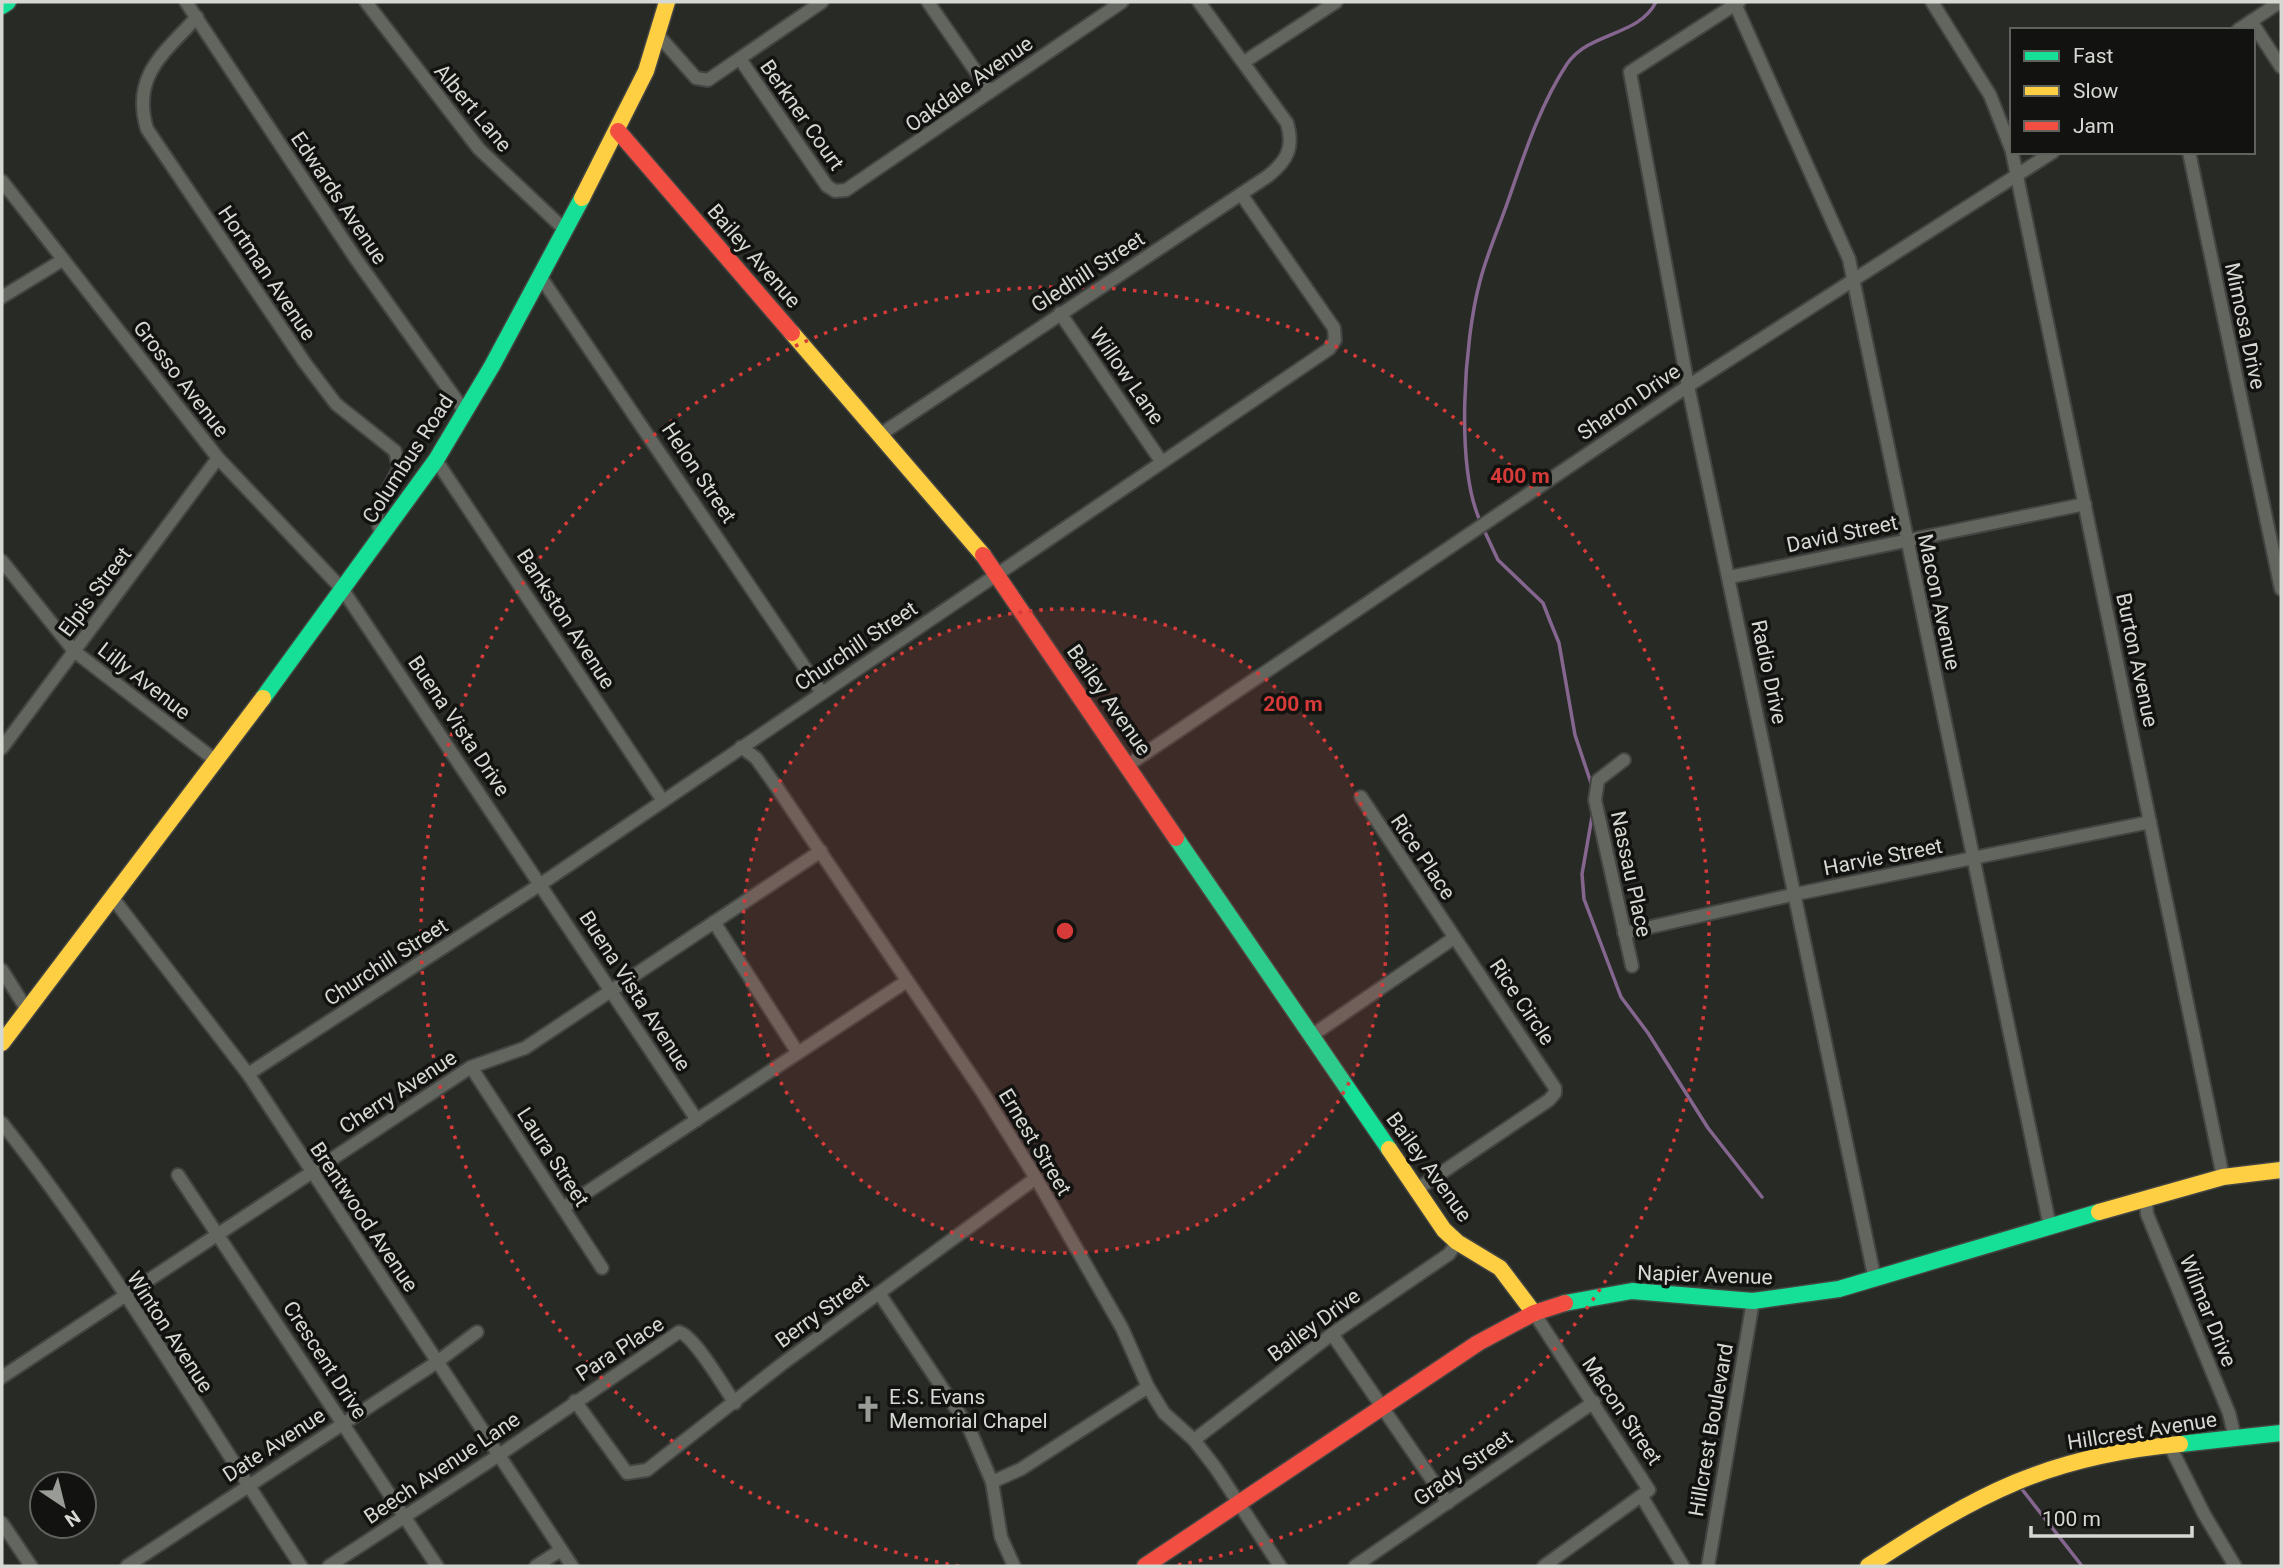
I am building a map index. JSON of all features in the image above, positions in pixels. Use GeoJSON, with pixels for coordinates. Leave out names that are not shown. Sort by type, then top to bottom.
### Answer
{"type":"FeatureCollection","features":[{"type":"Feature","properties":{"kind":"street"},"geometry":{"type":"LineString","coordinates":[[2,6],[8,2]]}},
{"type":"Feature","properties":{"kind":"street","name":"Edwards Avenue"},"geometry":{"type":"LineString","coordinates":[[186,2],[356,259],[465,412]]}},
{"type":"Feature","properties":{"kind":"street","name":"Albert Lane"},"geometry":{"type":"LineString","coordinates":[[366,2],[479,149],[564,229]]}},
{"type":"Feature","properties":{"kind":"street","name":"Columbus Road"},"geometry":{"type":"LineString","coordinates":[[2,1043],[382,538],[436,460],[465,412],[618,131],[646,71],[667,2]]}},
{"type":"Feature","properties":{"kind":"street"},"geometry":{"type":"LineString","coordinates":[[658,35],[700,80],[713,78],[822,2]]}},
{"type":"Feature","properties":{"kind":"street"},"geometry":{"type":"LineString","coordinates":[[928,2],[990,92]]}},
{"type":"Feature","properties":{"kind":"street","name":"Oakdale Avenue"},"geometry":{"type":"LineString","coordinates":[[835,191],[849,188],[1122,2]]}},
{"type":"Feature","properties":{"kind":"street"},"geometry":{"type":"LineString","coordinates":[[1199,2],[1244,62],[1336,2]]}},
{"type":"Feature","properties":{"kind":"street","name":"Burton Avenue"},"geometry":{"type":"LineString","coordinates":[[1932,2],[1990,95],[2010,146]]}},
{"type":"Feature","properties":{"kind":"street"},"geometry":{"type":"LineString","coordinates":[[2241,28],[2280,2]]}},
{"type":"Feature","properties":{"kind":"street","name":"Radio Drive"},"geometry":{"type":"LineString","coordinates":[[1737,3],[1630,72],[1688,386],[1875,1280]]}},
{"type":"Feature","properties":{"kind":"street","name":"Macon Avenue"},"geometry":{"type":"LineString","coordinates":[[1737,3],[1849,259],[2050,1227]]}},
{"type":"Feature","properties":{"kind":"street","name":"Hortman Avenue"},"geometry":{"type":"LineString","coordinates":[[197,17],[155,64],[145,80],[141,102],[147,129],[305,363],[336,404],[395,451],[400,468],[376,514],[382,538]]}},
{"type":"Feature","properties":{"kind":"street"},"geometry":{"type":"LineString","coordinates":[[2251,22],[2281,67]]}},
{"type":"Feature","properties":{"kind":"street","name":"Berkner Court"},"geometry":{"type":"LineString","coordinates":[[740,59],[813,168],[835,191]]}},
{"type":"Feature","properties":{"kind":"street","name":"Gledhill Street"},"geometry":{"type":"LineString","coordinates":[[881,434],[1241,194],[1286,159],[1292,138],[1288,127],[1244,62]]}},
{"type":"Feature","properties":{"kind":"street","name":"Bailey Avenue"},"geometry":{"type":"LineString","coordinates":[[618,131],[978,548],[1444,1230],[1457,1242],[1500,1268],[1534,1313]]}},
{"type":"Feature","properties":{"kind":"street","name":"Burton Avenue"},"geometry":{"type":"LineString","coordinates":[[2013,154],[2223,1177]]}},
{"type":"Feature","properties":{"kind":"street","name":"Sharon Drive"},"geometry":{"type":"LineString","coordinates":[[1128,765],[1688,386],[2050,154]]}},
{"type":"Feature","properties":{"kind":"street","name":"Mimosa Drive"},"geometry":{"type":"LineString","coordinates":[[2189,154],[2281,589]]}},
{"type":"Feature","properties":{"kind":"street","name":"Grosso Avenue"},"geometry":{"type":"LineString","coordinates":[[2,181],[61,261],[218,458],[343,590]]}},
{"type":"Feature","properties":{"kind":"street","name":"Churchill Street"},"geometry":{"type":"LineString","coordinates":[[248,1074],[541,884],[1329,349],[1335,340],[1334,328],[1241,194]]}},
{"type":"Feature","properties":{"kind":"street"},"geometry":{"type":"LineString","coordinates":[[2,297],[61,261]]}},
{"type":"Feature","properties":{"kind":"street","name":"Helon Street"},"geometry":{"type":"LineString","coordinates":[[540,276],[610,375],[822,693]]}},
{"type":"Feature","properties":{"kind":"street","name":"Willow Lane"},"geometry":{"type":"LineString","coordinates":[[1060,313],[1161,461]]}},
{"type":"Feature","properties":{"kind":"street","name":"Elpis Street"},"geometry":{"type":"LineString","coordinates":[[2,748],[218,458]]}},
{"type":"Feature","properties":{"kind":"street","name":"Bankston Avenue"},"geometry":{"type":"LineString","coordinates":[[436,460],[663,801]]}},
{"type":"Feature","properties":{"kind":"street","name":"David Street"},"geometry":{"type":"LineString","coordinates":[[1730,577],[2085,504]]}},
{"type":"Feature","properties":{"kind":"street"},"geometry":{"type":"LineString","coordinates":[[2267,519],[2281,516]]}},
{"type":"Feature","properties":{"kind":"street","name":"Lilly Avenue"},"geometry":{"type":"LineString","coordinates":[[2,561],[74,651],[215,760]]}},
{"type":"Feature","properties":{"kind":"street","name":"Buena Vista Drive"},"geometry":{"type":"LineString","coordinates":[[343,590],[541,884]]}},
{"type":"Feature","properties":{"kind":"street","name":"Ernest Street"},"geometry":{"type":"LineString","coordinates":[[741,747],[756,758],[821,851],[1036,1178],[1122,1328],[1147,1387],[1174,1425],[1194,1440],[1280,1566]]}},
{"type":"Feature","properties":{"kind":"street","name":"Nassau Place"},"geometry":{"type":"LineString","coordinates":[[1624,760],[1598,780],[1595,800],[1632,966]]}},
{"type":"Feature","properties":{"kind":"street","name":"Rice Place"},"geometry":{"type":"LineString","coordinates":[[1361,797],[1454,938]]}},
{"type":"Feature","properties":{"kind":"street","name":"Harvie Street"},"geometry":{"type":"LineString","coordinates":[[1624,933],[1796,894],[2150,821]]}},
{"type":"Feature","properties":{"kind":"street","name":"Cherry Avenue"},"geometry":{"type":"LineString","coordinates":[[2,1377],[471,1067],[525,1048],[821,851]]}},
{"type":"Feature","properties":{"kind":"street","name":"Buena Vista Avenue"},"geometry":{"type":"LineString","coordinates":[[541,884],[697,1120]]}},
{"type":"Feature","properties":{"kind":"street","name":"Brentwood Avenue"},"geometry":{"type":"LineString","coordinates":[[112,897],[248,1074],[572,1566]]}},
{"type":"Feature","properties":{"kind":"street"},"geometry":{"type":"LineString","coordinates":[[714,922],[798,1053]]}},
{"type":"Feature","properties":{"kind":"street"},"geometry":{"type":"LineString","coordinates":[[1311,1036],[1454,938]]}},
{"type":"Feature","properties":{"kind":"street","name":"Rice Circle"},"geometry":{"type":"LineString","coordinates":[[1416,1190],[1556,1093],[1546,1073],[1454,938]]}},
{"type":"Feature","properties":{"kind":"street"},"geometry":{"type":"LineString","coordinates":[[2,970],[27,1010]]}},
{"type":"Feature","properties":{"kind":"street"},"geometry":{"type":"LineString","coordinates":[[563,1208],[907,981]]}},
{"type":"Feature","properties":{"kind":"street","name":"Laura Street"},"geometry":{"type":"LineString","coordinates":[[471,1067],[602,1268]]}},
{"type":"Feature","properties":{"kind":"street","name":"Winton Avenue"},"geometry":{"type":"LineString","coordinates":[[2,1123],[34,1164],[124,1296],[301,1566]]}},
{"type":"Feature","properties":{"kind":"street","name":"Napier Avenue"},"geometry":{"type":"LineString","coordinates":[[1145,1566],[1486,1338],[1534,1313],[1576,1300],[1632,1291],[1753,1301],[1839,1289],[2223,1177],[2281,1170]]}},
{"type":"Feature","properties":{"kind":"street","name":"Crescent Drive"},"geometry":{"type":"LineString","coordinates":[[178,1175],[438,1566]]}},
{"type":"Feature","properties":{"kind":"street","name":"Berry Street"},"geometry":{"type":"LineString","coordinates":[[575,1401],[615,1460],[627,1473],[647,1470],[879,1293],[1036,1178]]}},
{"type":"Feature","properties":{"kind":"street","name":"Wilmar Drive"},"geometry":{"type":"LineString","coordinates":[[2146,1198],[2147,1214],[2229,1413],[2235,1438]]}},
{"type":"Feature","properties":{"kind":"street","name":"Bailey Drive"},"geometry":{"type":"LineString","coordinates":[[1194,1440],[1332,1334],[1449,1254],[1457,1242]]}},
{"type":"Feature","properties":{"kind":"street"},"geometry":{"type":"LineString","coordinates":[[879,1293],[969,1428],[992,1482],[1001,1537],[1014,1566]]}},
{"type":"Feature","properties":{"kind":"street","name":"Hillcrest Boulevard"},"geometry":{"type":"LineString","coordinates":[[1708,1566],[1753,1301]]}},
{"type":"Feature","properties":{"kind":"street","name":"Macon Street"},"geometry":{"type":"LineString","coordinates":[[1534,1313],[1646,1481],[1649,1490],[1642,1497],[1683,1566]]}},
{"type":"Feature","properties":{"kind":"street","name":"Date Avenue"},"geometry":{"type":"LineString","coordinates":[[127,1566],[437,1362],[477,1332]]}},
{"type":"Feature","properties":{"kind":"street","name":"Para Place"},"geometry":{"type":"LineString","coordinates":[[575,1401],[679,1332],[685,1333],[694,1343],[735,1403]]}},
{"type":"Feature","properties":{"kind":"street"},"geometry":{"type":"LineString","coordinates":[[1332,1334],[1448,1503]]}},
{"type":"Feature","properties":{"kind":"street"},"geometry":{"type":"LineString","coordinates":[[992,1482],[1021,1469],[1147,1387]]}},
{"type":"Feature","properties":{"kind":"street","name":"Beech Avenue Lane"},"geometry":{"type":"LineString","coordinates":[[329,1566],[499,1455],[575,1401]]}},
{"type":"Feature","properties":{"kind":"street","name":"Grady Street"},"geometry":{"type":"LineString","coordinates":[[1355,1566],[1594,1402]]}},
{"type":"Feature","properties":{"kind":"street","name":"Hillcrest Avenue"},"geometry":{"type":"LineString","coordinates":[[1868,1566],[1952,1512],[2006,1484],[2071,1461],[2281,1433]]}},
{"type":"Feature","properties":{"kind":"street"},"geometry":{"type":"LineString","coordinates":[[2170,1446],[2204,1514],[2235,1566]]}},
{"type":"Feature","properties":{"kind":"street"},"geometry":{"type":"LineString","coordinates":[[1544,1566],[1642,1497]]}},
{"type":"Feature","properties":{"kind":"street"},"geometry":{"type":"LineString","coordinates":[[2,1523],[31,1566]]}},
{"type":"Feature","properties":{"kind":"street"},"geometry":{"type":"LineString","coordinates":[[536,1566],[561,1550]]}},
{"type":"Feature","properties":{"kind":"waterway"},"geometry":{"type":"LineString","coordinates":[[1481,523],[1468,470],[1465,404],[1466,369],[1474,306],[1486,261],[1533,131],[1567,64],[1588,45],[1638,22],[1656,2]]}},
{"type":"Feature","properties":{"kind":"waterway"},"geometry":{"type":"LineString","coordinates":[[1484,530],[1498,560],[1543,603],[1559,643],[1575,735],[1592,786]]}},
{"type":"Feature","properties":{"kind":"waterway"},"geometry":{"type":"LineString","coordinates":[[1593,811],[1582,874],[1584,899],[1621,997],[1648,1033],[1708,1128],[1762,1197]]}},
{"type":"Feature","properties":{"kind":"waterway"},"geometry":{"type":"LineString","coordinates":[[2021,1488],[2082,1566]]}},
{"type":"Feature","properties":{"kind":"traffic: fast"},"geometry":{"type":"LineString","coordinates":[[2,6],[8,2]]}},
{"type":"Feature","properties":{"kind":"traffic: fast"},"geometry":{"type":"LineString","coordinates":[[263,698],[436,460],[492,366],[582,198]]}},
{"type":"Feature","properties":{"kind":"traffic: fast"},"geometry":{"type":"LineString","coordinates":[[1176,838],[1389,1149]]}},
{"type":"Feature","properties":{"kind":"traffic: fast"},"geometry":{"type":"LineString","coordinates":[[1565,1303],[1632,1291],[1753,1301],[1839,1289],[2099,1212]]}},
{"type":"Feature","properties":{"kind":"traffic: fast"},"geometry":{"type":"LineString","coordinates":[[2180,1444],[2281,1433]]}},
{"type":"Feature","properties":{"kind":"traffic: slow"},"geometry":{"type":"LineString","coordinates":[[582,198],[646,71],[667,2]]}},
{"type":"Feature","properties":{"kind":"traffic: slow"},"geometry":{"type":"LineString","coordinates":[[792,333],[983,555]]}},
{"type":"Feature","properties":{"kind":"traffic: slow"},"geometry":{"type":"LineString","coordinates":[[2,1043],[263,698]]}},
{"type":"Feature","properties":{"kind":"traffic: slow"},"geometry":{"type":"LineString","coordinates":[[1389,1149],[1444,1230],[1457,1242],[1500,1268],[1534,1313]]}},
{"type":"Feature","properties":{"kind":"traffic: slow"},"geometry":{"type":"LineString","coordinates":[[2099,1212],[2223,1177],[2281,1170]]}},
{"type":"Feature","properties":{"kind":"traffic: slow"},"geometry":{"type":"LineString","coordinates":[[1868,1566],[1944,1518],[2015,1482],[2091,1458],[2180,1444]]}},
{"type":"Feature","properties":{"kind":"traffic: jam"},"geometry":{"type":"LineString","coordinates":[[618,131],[792,333]]}},
{"type":"Feature","properties":{"kind":"traffic: jam"},"geometry":{"type":"LineString","coordinates":[[983,555],[1176,838]]}},
{"type":"Feature","properties":{"kind":"traffic: jam"},"geometry":{"type":"LineString","coordinates":[[1145,1566],[1478,1343],[1534,1313],[1565,1303]]}},
{"type":"Feature","properties":{"kind":"place","name":"E.S. Evans Memorial Chapel"},"geometry":{"type":"Point","coordinates":[868,1409]}}]}
